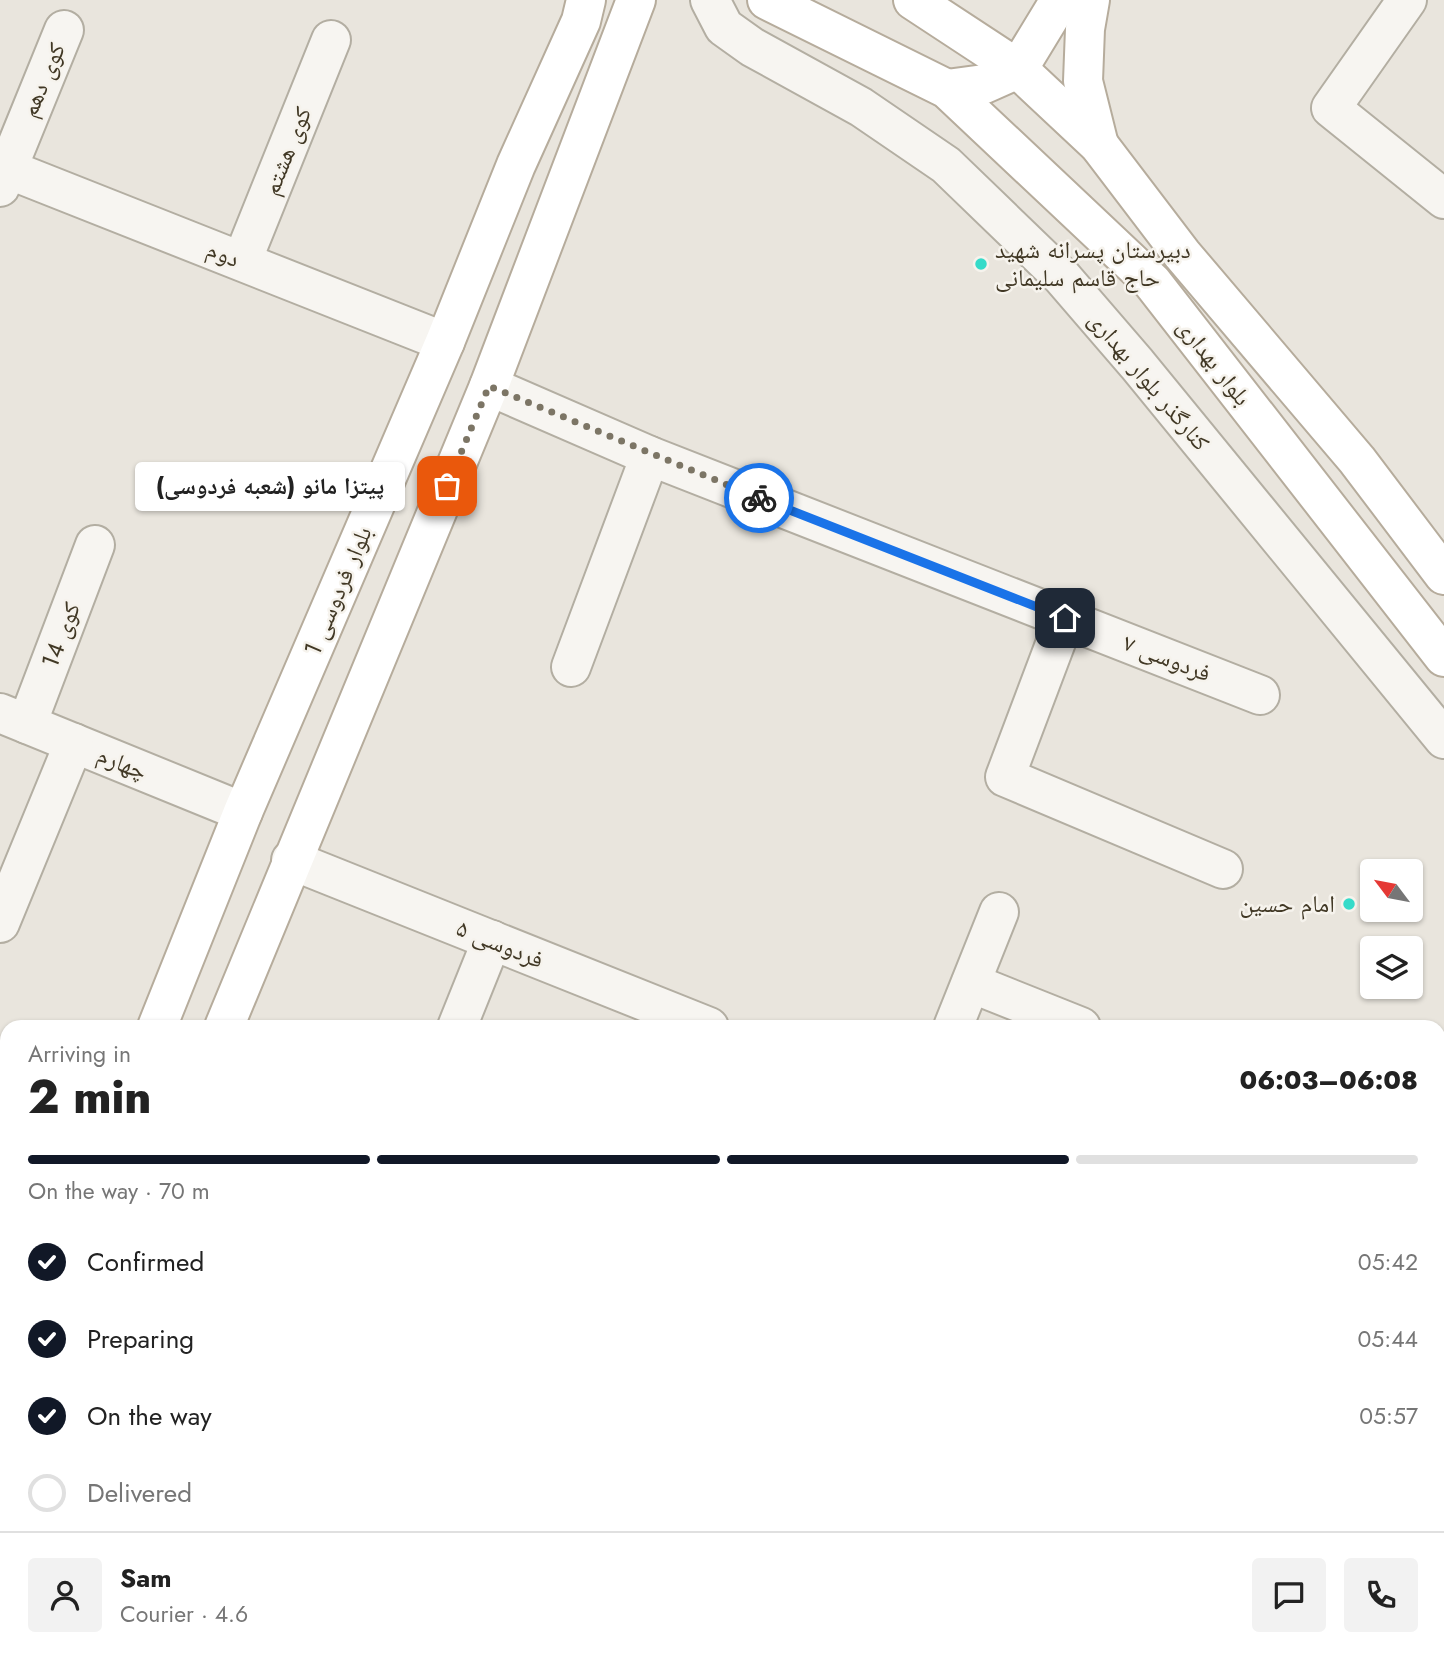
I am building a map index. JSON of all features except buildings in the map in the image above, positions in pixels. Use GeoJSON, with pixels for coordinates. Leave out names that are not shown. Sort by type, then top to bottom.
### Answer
{"type":"FeatureCollection","features":[{"type":"Feature","properties":{"kind":"main road"},"geometry":{"type":"LineString","coordinates":[[227,1020],[489,386],[636,0]]}},
{"type":"Feature","properties":{"kind":"main road","name":"بلوار بهداری"},"geometry":{"type":"LineString","coordinates":[[767,0],[947,89],[1152,282],[1444,657]]}},
{"type":"Feature","properties":{"kind":"main road","name":"بلوار بهداری"},"geometry":{"type":"LineString","coordinates":[[913,0],[1018,69],[1099,145],[1182,254],[1357,460],[1444,575]]}},
{"type":"Feature","properties":{"kind":"main road"},"geometry":{"type":"LineString","coordinates":[[947,89],[984,84],[1018,69],[1060,0]]}},
{"type":"Feature","properties":{"kind":"main road"},"geometry":{"type":"LineString","coordinates":[[1090,0],[1085,29],[1083,81],[1099,145]]}},
{"type":"Feature","properties":{"kind":"main road","name":"بلوار فردوسی 1"},"geometry":{"type":"LineString","coordinates":[[160,1020],[243,812],[445,342],[579,7]]}},
{"type":"Feature","properties":{"kind":"main road"},"geometry":{"type":"LineString","coordinates":[[516,165],[537,151],[561,160],[568,183]]}},
{"type":"Feature","properties":{"kind":"street","name":"کنارگذر بلوار بهداری"},"geometry":{"type":"LineString","coordinates":[[710,0],[724,27],[752,47],[861,107],[946,165],[1062,277],[1136,363],[1444,739]]}},
{"type":"Feature","properties":{"kind":"street"},"geometry":{"type":"LineString","coordinates":[[1407,0],[1331,108],[1444,199]]}},
{"type":"Feature","properties":{"kind":"street","name":"کوی دهم"},"geometry":{"type":"LineString","coordinates":[[2,174],[64,30]]}},
{"type":"Feature","properties":{"kind":"street","name":"کوی هشتم"},"geometry":{"type":"LineString","coordinates":[[242,261],[331,40]]}},
{"type":"Feature","properties":{"kind":"street","name":"دوم"},"geometry":{"type":"LineString","coordinates":[[2,174],[242,261],[445,342]]}},
{"type":"Feature","properties":{"kind":"street","name":"فردوسی ۷"},"geometry":{"type":"LineString","coordinates":[[489,386],[650,456],[1260,695]]}},
{"type":"Feature","properties":{"kind":"street"},"geometry":{"type":"LineString","coordinates":[[571,667],[650,456]]}},
{"type":"Feature","properties":{"kind":"street","name":"کوی 14"},"geometry":{"type":"LineString","coordinates":[[13,719],[95,545]]}},
{"type":"Feature","properties":{"kind":"street"},"geometry":{"type":"LineString","coordinates":[[1065,618],[1005,777],[1223,869]]}},
{"type":"Feature","properties":{"kind":"street","name":"چهارم"},"geometry":{"type":"LineString","coordinates":[[13,719],[243,812]]}},
{"type":"Feature","properties":{"kind":"street"},"geometry":{"type":"LineString","coordinates":[[0,923],[74,743]]}},
{"type":"Feature","properties":{"kind":"street","name":"فردوسی ۵"},"geometry":{"type":"LineString","coordinates":[[291,860],[689,1020]]}},
{"type":"Feature","properties":{"kind":"street"},"geometry":{"type":"LineString","coordinates":[[956,1020],[999,912]]}},
{"type":"Feature","properties":{"kind":"street"},"geometry":{"type":"LineString","coordinates":[[460,1020],[492,940]]}},
{"type":"Feature","properties":{"kind":"street"},"geometry":{"type":"LineString","coordinates":[[971,983],[1064,1020]]}},
{"type":"Feature","properties":{"kind":"way so far"},"geometry":{"type":"LineString","coordinates":[[447,486],[489,386],[650,456],[759,498]]}},
{"type":"Feature","properties":{"kind":"place","name":"دبیرستان پسرانه شهید حاج قاسم سلیمانی"},"geometry":{"type":"Point","coordinates":[981,264]}},
{"type":"Feature","properties":{"kind":"place","name":"پیتزا مانو (شعبه فردوسی)"},"geometry":{"type":"Point","coordinates":[447,486]}},
{"type":"Feature","properties":{"kind":"place","name":"امام حسین"},"geometry":{"type":"Point","coordinates":[1349,904]}},
{"type":"Feature","properties":{"kind":"route"},"geometry":{"type":"LineString","coordinates":[[759,498],[1065,618]]}}]}
